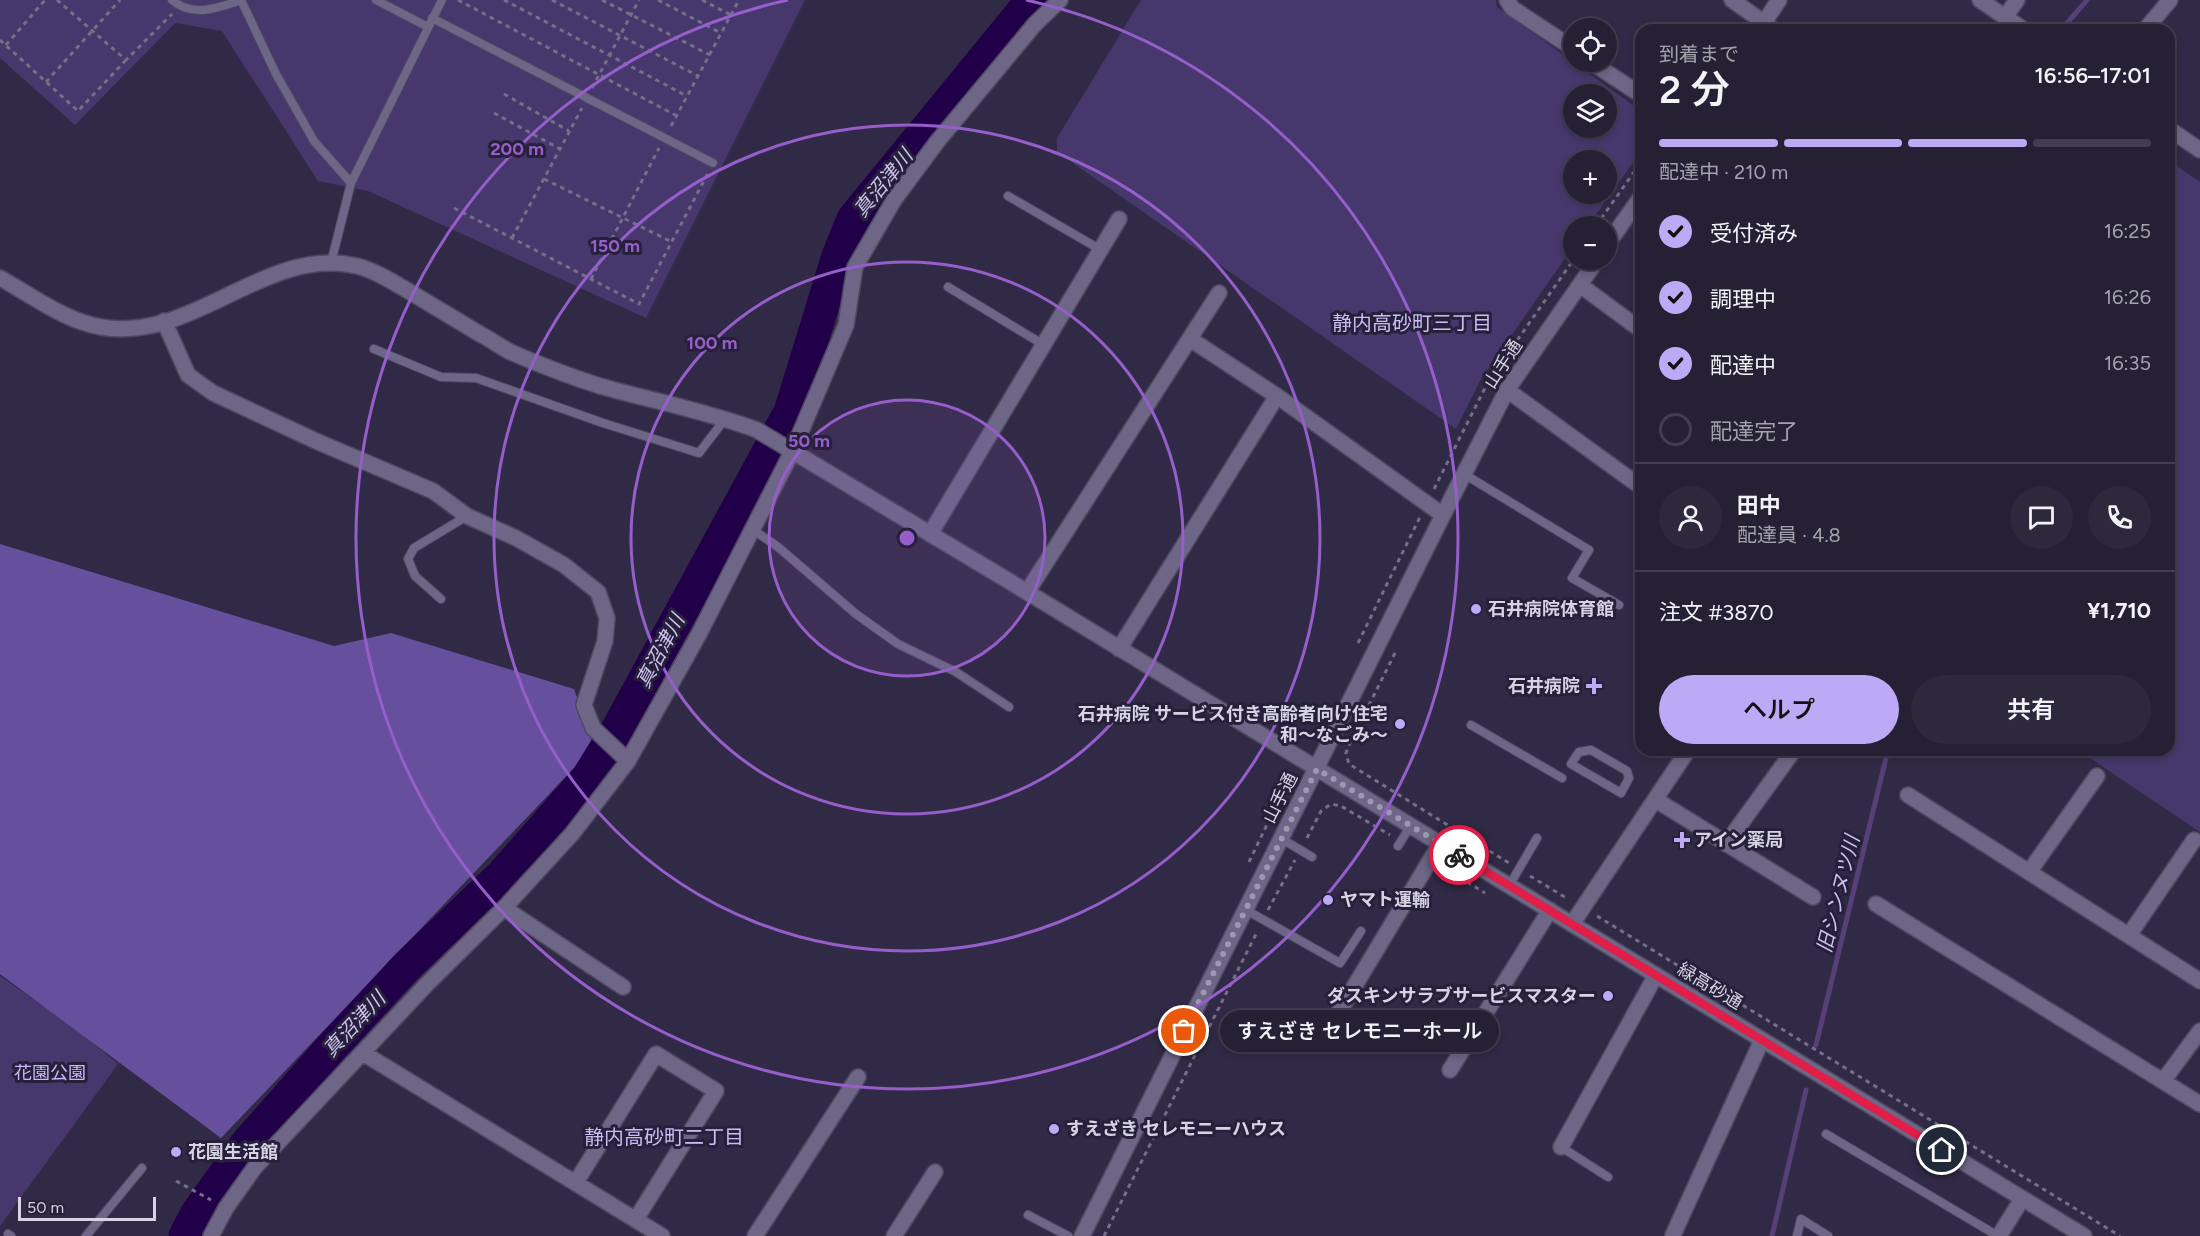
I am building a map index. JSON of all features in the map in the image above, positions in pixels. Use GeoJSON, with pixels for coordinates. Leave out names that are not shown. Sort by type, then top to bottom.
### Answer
{"type":"FeatureCollection","features":[{"type":"Feature","properties":{"kind":"street"},"geometry":{"type":"LineString","coordinates":[[212,1236],[226,1208],[255,1167],[572,834],[699,634],[751,529],[846,325],[855,267],[894,200],[945,133],[1035,24],[1060,0]]}},
{"type":"Feature","properties":{"kind":"street"},"geometry":{"type":"LineString","coordinates":[[1507,0],[1512,8],[1563,43]]}},
{"type":"Feature","properties":{"kind":"street"},"geometry":{"type":"LineString","coordinates":[[1732,0],[1762,24]]}},
{"type":"Feature","properties":{"kind":"street"},"geometry":{"type":"LineString","coordinates":[[1767,24],[1779,0]]}},
{"type":"Feature","properties":{"kind":"street"},"geometry":{"type":"LineString","coordinates":[[1980,0],[2015,24]]}},
{"type":"Feature","properties":{"kind":"street"},"geometry":{"type":"LineString","coordinates":[[2005,17],[2017,0]]}},
{"type":"Feature","properties":{"kind":"street"},"geometry":{"type":"LineString","coordinates":[[2150,24],[2170,0]]}},
{"type":"Feature","properties":{"kind":"street"},"geometry":{"type":"LineString","coordinates":[[1606,72],[1635,91]]}},
{"type":"Feature","properties":{"kind":"street"},"geometry":{"type":"LineString","coordinates":[[2175,133],[2200,150]]}},
{"type":"Feature","properties":{"kind":"street"},"geometry":{"type":"LineString","coordinates":[[1617,231],[1635,205]]}},
{"type":"Feature","properties":{"kind":"street"},"geometry":{"type":"LineString","coordinates":[[930,534],[1119,219]]}},
{"type":"Feature","properties":{"kind":"street","name":"緑高砂通"},"geometry":{"type":"LineString","coordinates":[[0,278],[62,314],[102,327],[125,328],[191,314],[281,272],[308,265],[331,263],[357,266],[383,276],[512,353],[562,374],[726,418],[758,430],[2084,1236]]}},
{"type":"Feature","properties":{"kind":"street","name":"山手通"},"geometry":{"type":"LineString","coordinates":[[1082,1236],[1443,515],[1508,390],[1590,270]]}},
{"type":"Feature","properties":{"kind":"street"},"geometry":{"type":"LineString","coordinates":[[1580,285],[1635,326]]}},
{"type":"Feature","properties":{"kind":"street"},"geometry":{"type":"LineString","coordinates":[[1027,592],[1219,292]]}},
{"type":"Feature","properties":{"kind":"street"},"geometry":{"type":"LineString","coordinates":[[164,321],[188,375],[213,393],[316,441],[433,491],[467,516],[516,538],[564,565],[598,592],[607,618],[605,641],[584,705],[593,728],[623,757]]}},
{"type":"Feature","properties":{"kind":"street"},"geometry":{"type":"LineString","coordinates":[[1190,339],[1277,396],[1443,515]]}},
{"type":"Feature","properties":{"kind":"street"},"geometry":{"type":"LineString","coordinates":[[1508,390],[1635,483]]}},
{"type":"Feature","properties":{"kind":"street"},"geometry":{"type":"LineString","coordinates":[[1119,650],[1277,396]]}},
{"type":"Feature","properties":{"kind":"street"},"geometry":{"type":"LineString","coordinates":[[1572,924],[1684,756]]}},
{"type":"Feature","properties":{"kind":"street"},"geometry":{"type":"LineString","coordinates":[[1726,844],[1790,756]]}},
{"type":"Feature","properties":{"kind":"street"},"geometry":{"type":"LineString","coordinates":[[2029,872],[2097,776]]}},
{"type":"Feature","properties":{"kind":"street"},"geometry":{"type":"LineString","coordinates":[[1908,795],[2200,981]]}},
{"type":"Feature","properties":{"kind":"street"},"geometry":{"type":"LineString","coordinates":[[1656,800],[1813,897]]}},
{"type":"Feature","properties":{"kind":"street"},"geometry":{"type":"LineString","coordinates":[[2129,935],[2194,840]]}},
{"type":"Feature","properties":{"kind":"street"},"geometry":{"type":"LineString","coordinates":[[1339,1012],[1440,844]]}},
{"type":"Feature","properties":{"kind":"street"},"geometry":{"type":"LineString","coordinates":[[1876,904],[2200,1104]]}},
{"type":"Feature","properties":{"kind":"street"},"geometry":{"type":"LineString","coordinates":[[504,908],[623,987]]}},
{"type":"Feature","properties":{"kind":"street"},"geometry":{"type":"LineString","coordinates":[[1450,1070],[1550,910]]}},
{"type":"Feature","properties":{"kind":"street"},"geometry":{"type":"LineString","coordinates":[[1561,1147],[1656,975]]}},
{"type":"Feature","properties":{"kind":"street"},"geometry":{"type":"LineString","coordinates":[[2163,1081],[2200,1031]]}},
{"type":"Feature","properties":{"kind":"street"},"geometry":{"type":"LineString","coordinates":[[1673,1235],[1762,1040]]}},
{"type":"Feature","properties":{"kind":"street"},"geometry":{"type":"LineString","coordinates":[[363,1053],[662,1236]]}},
{"type":"Feature","properties":{"kind":"street"},"geometry":{"type":"LineString","coordinates":[[576,1182],[656,1054],[716,1091],[636,1219]]}},
{"type":"Feature","properties":{"kind":"street"},"geometry":{"type":"LineString","coordinates":[[755,1236],[858,1077]]}},
{"type":"Feature","properties":{"kind":"street"},"geometry":{"type":"LineString","coordinates":[[894,1236],[935,1172]]}},
{"type":"Feature","properties":{"kind":"street"},"geometry":{"type":"LineString","coordinates":[[1998,1236],[2022,1199]]}},
{"type":"Feature","properties":{"kind":"lane"},"geometry":{"type":"LineString","coordinates":[[172,0],[179,6],[207,11],[241,0],[276,74],[314,141],[351,183]]}},
{"type":"Feature","properties":{"kind":"lane"},"geometry":{"type":"LineString","coordinates":[[376,0],[428,27]]}},
{"type":"Feature","properties":{"kind":"lane"},"geometry":{"type":"LineString","coordinates":[[331,263],[351,183],[442,0]]}},
{"type":"Feature","properties":{"kind":"lane"},"geometry":{"type":"LineString","coordinates":[[432,18],[713,163]]}},
{"type":"Feature","properties":{"kind":"lane"},"geometry":{"type":"LineString","coordinates":[[1008,196],[1101,250]]}},
{"type":"Feature","properties":{"kind":"lane"},"geometry":{"type":"LineString","coordinates":[[948,286],[1044,345]]}},
{"type":"Feature","properties":{"kind":"lane"},"geometry":{"type":"LineString","coordinates":[[374,349],[441,377],[476,378],[603,423],[699,453],[726,418]]}},
{"type":"Feature","properties":{"kind":"lane"},"geometry":{"type":"LineString","coordinates":[[1464,474],[1589,550],[1572,578],[1619,605]]}},
{"type":"Feature","properties":{"kind":"lane"},"geometry":{"type":"LineString","coordinates":[[441,599],[415,576],[408,559],[414,548],[467,516]]}},
{"type":"Feature","properties":{"kind":"lane"},"geometry":{"type":"LineString","coordinates":[[751,529],[778,547],[856,614],[898,644],[956,672],[1009,707]]}},
{"type":"Feature","properties":{"kind":"lane"},"geometry":{"type":"LineString","coordinates":[[1471,725],[1562,778]]}},
{"type":"Feature","properties":{"kind":"lane"},"geometry":{"type":"LineString","coordinates":[[1591,750],[1627,771],[1629,778],[1621,793],[1571,764],[1579,752],[1591,750]]}},
{"type":"Feature","properties":{"kind":"lane"},"geometry":{"type":"LineString","coordinates":[[1398,846],[1411,825]]}},
{"type":"Feature","properties":{"kind":"lane"},"geometry":{"type":"LineString","coordinates":[[1509,886],[1537,838]]}},
{"type":"Feature","properties":{"kind":"lane"},"geometry":{"type":"LineString","coordinates":[[1282,839],[1312,857]]}},
{"type":"Feature","properties":{"kind":"lane"},"geometry":{"type":"LineString","coordinates":[[1246,910],[1340,963],[1361,931]]}},
{"type":"Feature","properties":{"kind":"lane"},"geometry":{"type":"LineString","coordinates":[[1826,1134],[1998,1236]]}},
{"type":"Feature","properties":{"kind":"lane"},"geometry":{"type":"LineString","coordinates":[[1561,1147],[1608,1177]]}},
{"type":"Feature","properties":{"kind":"lane"},"geometry":{"type":"LineString","coordinates":[[86,1236],[142,1168]]}},
{"type":"Feature","properties":{"kind":"lane"},"geometry":{"type":"LineString","coordinates":[[1028,1215],[1068,1236]]}},
{"type":"Feature","properties":{"kind":"lane"},"geometry":{"type":"LineString","coordinates":[[1797,1236],[1801,1220],[1828,1236]]}},
{"type":"Feature","properties":{"kind":"path"},"geometry":{"type":"LineString","coordinates":[[6,45],[45,0]]}},
{"type":"Feature","properties":{"kind":"path"},"geometry":{"type":"LineString","coordinates":[[57,0],[126,60]]}},
{"type":"Feature","properties":{"kind":"path"},"geometry":{"type":"LineString","coordinates":[[46,82],[120,0]]}},
{"type":"Feature","properties":{"kind":"path"},"geometry":{"type":"LineString","coordinates":[[458,0],[677,116]]}},
{"type":"Feature","properties":{"kind":"path"},"geometry":{"type":"LineString","coordinates":[[504,0],[687,96]]}},
{"type":"Feature","properties":{"kind":"path"},"geometry":{"type":"LineString","coordinates":[[552,0],[698,76]]}},
{"type":"Feature","properties":{"kind":"path"},"geometry":{"type":"LineString","coordinates":[[602,0],[710,55]]}},
{"type":"Feature","properties":{"kind":"path"},"geometry":{"type":"LineString","coordinates":[[512,238],[639,0]]}},
{"type":"Feature","properties":{"kind":"path"},"geometry":{"type":"LineString","coordinates":[[658,0],[721,33]]}},
{"type":"Feature","properties":{"kind":"path"},"geometry":{"type":"LineString","coordinates":[[702,0],[731,15]]}},
{"type":"Feature","properties":{"kind":"path"},"geometry":{"type":"LineString","coordinates":[[0,40],[78,111],[179,6]]}},
{"type":"Feature","properties":{"kind":"path"},"geometry":{"type":"LineString","coordinates":[[504,94],[569,131]]}},
{"type":"Feature","properties":{"kind":"path"},"geometry":{"type":"LineString","coordinates":[[494,113],[560,149]]}},
{"type":"Feature","properties":{"kind":"path"},"geometry":{"type":"LineString","coordinates":[[454,208],[639,304],[713,163]]}},
{"type":"Feature","properties":{"kind":"path"},"geometry":{"type":"LineString","coordinates":[[1603,216],[1635,171]]}},
{"type":"Feature","properties":{"kind":"path"},"geometry":{"type":"LineString","coordinates":[[544,179],[672,242]]}},
{"type":"Feature","properties":{"kind":"path"},"geometry":{"type":"LineString","coordinates":[[1349,745],[1346,753],[1349,764],[2120,1236]]}},
{"type":"Feature","properties":{"kind":"path"},"geometry":{"type":"LineString","coordinates":[[1104,1236],[1263,920],[1321,811],[1331,804],[1341,806]]}},
{"type":"Feature","properties":{"kind":"path"},"geometry":{"type":"LineString","coordinates":[[176,1181],[214,1202]]}},
{"type":"Feature","properties":{"kind":"green space"},"geometry":{"type":"Polygon","coordinates":[[[0,0],[805,0],[646,318],[368,191],[318,181],[222,31],[175,23],[75,125],[0,58],[0,0]]]}},
{"type":"Feature","properties":{"kind":"green space"},"geometry":{"type":"Polygon","coordinates":[[[1141,0],[1496,0],[1497,7],[1563,55],[1563,72],[1587,72],[1604,84],[1563,84],[1563,138],[1617,138],[1617,94],[1635,107],[1635,159],[1617,185],[1617,150],[1563,150],[1563,204],[1604,204],[1595,216],[1563,216],[1563,261],[1481,379],[1456,429],[1057,152],[1057,138],[1141,0]]]}},
{"type":"Feature","properties":{"kind":"green space"},"geometry":{"type":"Polygon","coordinates":[[[2175,165],[2200,182],[2200,832],[2087,756],[2175,756],[2175,165]]]}},
{"type":"Feature","properties":{"kind":"green space","name":"花園公園"},"geometry":{"type":"Polygon","coordinates":[[[0,976],[71,1025],[118,1064],[0,1226],[0,976]]]}},
{"type":"Feature","properties":{"kind":"shaded area"},"geometry":{"type":"Polygon","coordinates":[[[0,544],[334,646],[391,633],[574,689],[594,747],[221,1138],[0,974],[0,544]]]}},
{"type":"Feature","properties":{"kind":"waterway","name":"真沼津川"},"geometry":{"type":"LineString","coordinates":[[185,1236],[197,1213],[247,1143],[406,967],[502,875],[588,777],[617,730],[790,412],[838,256],[853,219],[1032,0]]}},
{"type":"Feature","properties":{"kind":"waterway","name":"旧シンヌツ川"},"geometry":{"type":"LineString","coordinates":[[2066,24],[2087,0]]}},
{"type":"Feature","properties":{"kind":"waterway","name":"旧シンヌツ川"},"geometry":{"type":"LineString","coordinates":[[1816,1045],[1887,756]]}},
{"type":"Feature","properties":{"kind":"waterway","name":"旧シンヌツ川"},"geometry":{"type":"LineString","coordinates":[[1772,1236],[1806,1090]]}},
{"type":"Feature","properties":{"kind":"way so far"},"geometry":{"type":"LineString","coordinates":[[1184,1031],[1317,769],[1459,855]]}},
{"type":"Feature","properties":{"kind":"place","name":"石井病院体育館"},"geometry":{"type":"Point","coordinates":[1476,609]}},
{"type":"Feature","properties":{"kind":"place","name":"石井病院"},"geometry":{"type":"Point","coordinates":[1594,686]}},
{"type":"Feature","properties":{"kind":"place","name":"石井病院 サービス付き高齢者向け住宅 和～なごみ～"},"geometry":{"type":"Point","coordinates":[1400,724]}},
{"type":"Feature","properties":{"kind":"place","name":"アイン薬局"},"geometry":{"type":"Point","coordinates":[1682,840]}},
{"type":"Feature","properties":{"kind":"place","name":"ヤマト運輸"},"geometry":{"type":"Point","coordinates":[1328,900]}},
{"type":"Feature","properties":{"kind":"place","name":"ダスキンサラブサービスマスター"},"geometry":{"type":"Point","coordinates":[1608,996]}},
{"type":"Feature","properties":{"kind":"place","name":"すえざき セレモニーホール"},"geometry":{"type":"Point","coordinates":[1184,1031]}},
{"type":"Feature","properties":{"kind":"place","name":"すえざき セレモニーハウス"},"geometry":{"type":"Point","coordinates":[1054,1129]}},
{"type":"Feature","properties":{"kind":"place","name":"花園生活館"},"geometry":{"type":"Point","coordinates":[176,1152]}},
{"type":"Feature","properties":{"kind":"district","name":"静内高砂町三丁目"},"geometry":{"type":"Point","coordinates":[1412,323]}},
{"type":"Feature","properties":{"kind":"district","name":"静内高砂町二丁目"},"geometry":{"type":"Point","coordinates":[664,1137]}},
{"type":"Feature","properties":{"kind":"route"},"geometry":{"type":"LineString","coordinates":[[1459,855],[1942,1150]]}}]}
